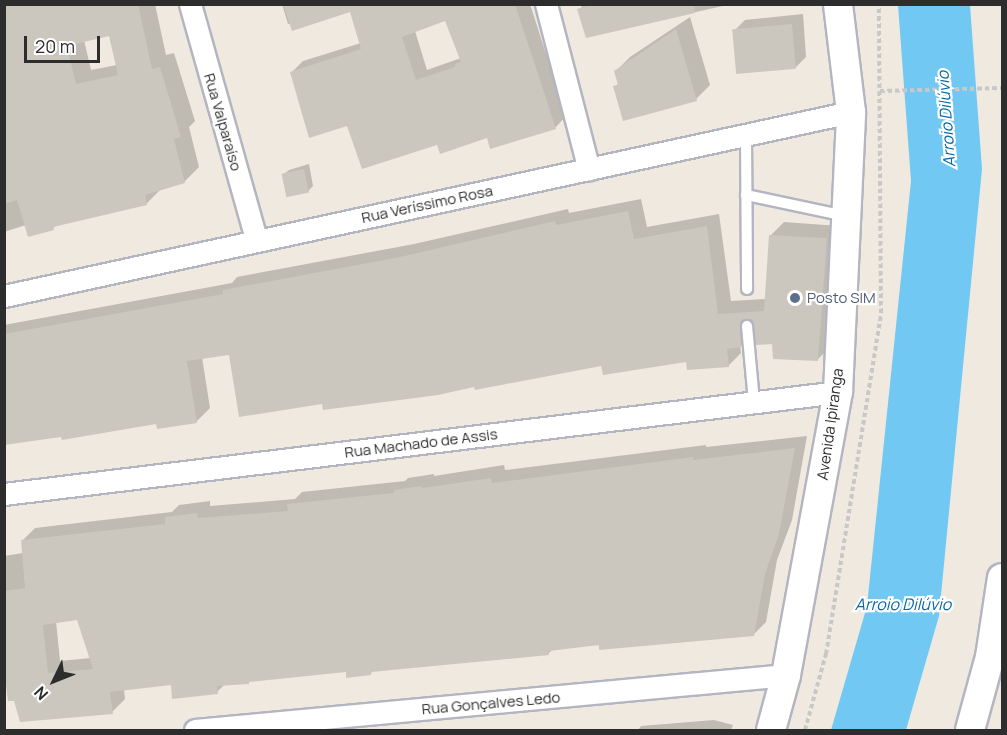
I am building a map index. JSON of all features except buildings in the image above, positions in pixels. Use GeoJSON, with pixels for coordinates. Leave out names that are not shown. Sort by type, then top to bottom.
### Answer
{"type":"FeatureCollection","features":[{"type":"Feature","properties":{"kind":"main road","name":"Avenida Ipiranga"},"geometry":{"type":"LineString","coordinates":[[771,730],[786,675],[838,392],[851,112],[838,4]]}},
{"type":"Feature","properties":{"kind":"main road"},"geometry":{"type":"LineString","coordinates":[[970,730],[996,657],[1002,578]]}},
{"type":"Feature","properties":{"kind":"street","name":"Rua Valparaíso"},"geometry":{"type":"LineString","coordinates":[[190,4],[256,239]]}},
{"type":"Feature","properties":{"kind":"street"},"geometry":{"type":"LineString","coordinates":[[546,4],[590,170]]}},
{"type":"Feature","properties":{"kind":"street","name":"Rua Veríssimo Rosa"},"geometry":{"type":"LineString","coordinates":[[4,296],[256,239],[590,170],[851,112]]}},
{"type":"Feature","properties":{"kind":"street","name":"Rua Machado de Assis"},"geometry":{"type":"LineString","coordinates":[[4,494],[838,392]]}},
{"type":"Feature","properties":{"kind":"street","name":"Rua Gonçalves Ledo"},"geometry":{"type":"LineString","coordinates":[[195,730],[786,675]]}},
{"type":"Feature","properties":{"kind":"lane"},"geometry":{"type":"LineString","coordinates":[[746,135],[747,289]]}},
{"type":"Feature","properties":{"kind":"lane"},"geometry":{"type":"LineString","coordinates":[[746,195],[846,216]]}},
{"type":"Feature","properties":{"kind":"lane"},"geometry":{"type":"LineString","coordinates":[[747,326],[754,402]]}},
{"type":"Feature","properties":{"kind":"path"},"geometry":{"type":"LineString","coordinates":[[881,91],[1002,88]]}},
{"type":"Feature","properties":{"kind":"water","name":"Arroio Dilúvio"},"geometry":{"type":"Polygon","coordinates":[[[898,5],[970,5],[982,169],[939,616],[906,730],[831,730],[867,606],[911,181],[898,5]]]}},
{"type":"Feature","properties":{"kind":"place","name":"Posto SIM"},"geometry":{"type":"Point","coordinates":[795,298]}}]}
